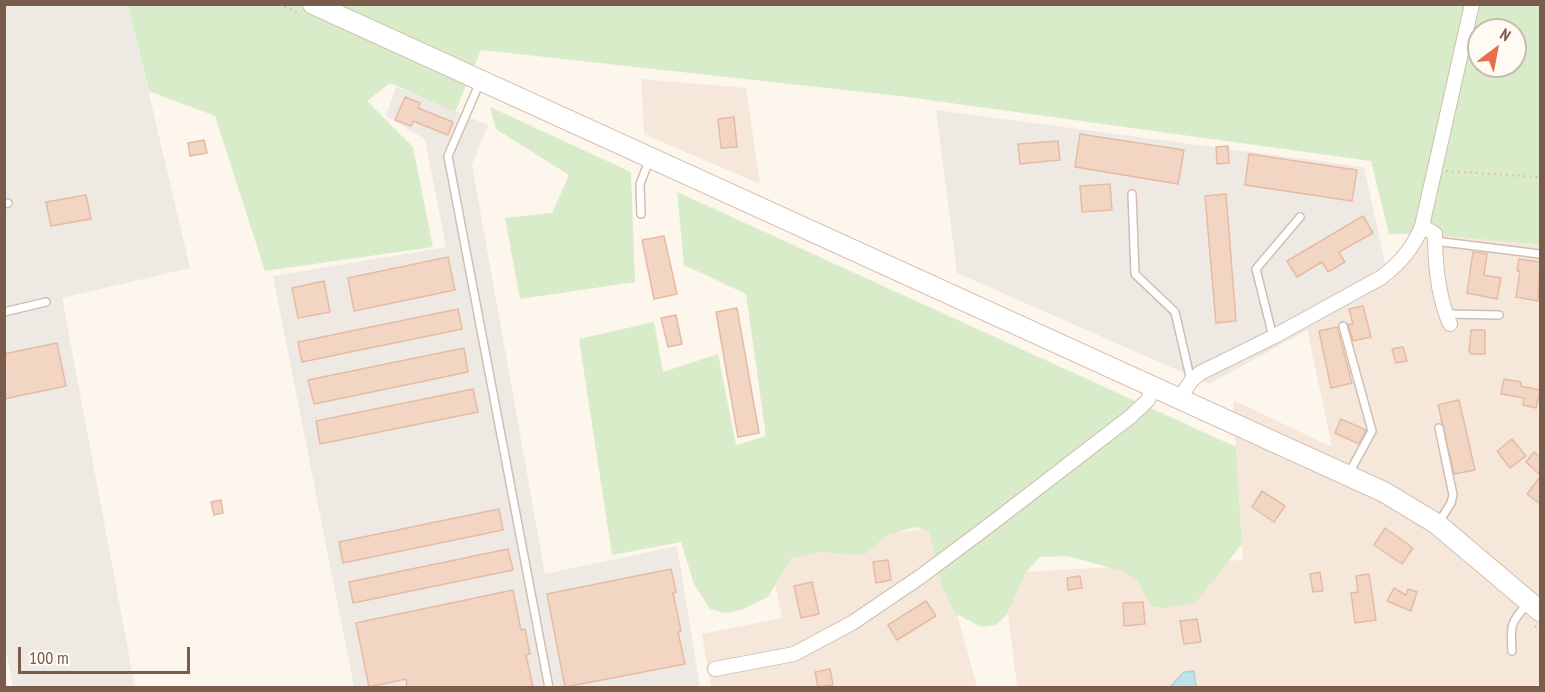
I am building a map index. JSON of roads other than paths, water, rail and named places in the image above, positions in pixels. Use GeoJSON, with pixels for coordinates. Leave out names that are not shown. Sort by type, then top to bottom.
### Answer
{"type":"FeatureCollection","features":[{"type":"Feature","properties":{"kind":"street"},"geometry":{"type":"LineString","coordinates":[[313,4],[1384,492],[1437,524],[1535,614]]}},
{"type":"Feature","properties":{"kind":"street"},"geometry":{"type":"LineString","coordinates":[[1180,398],[1200,372],[1273,337],[1382,277],[1402,259],[1419,235],[1422,226],[1472,4]]}},
{"type":"Feature","properties":{"kind":"street"},"geometry":{"type":"LineString","coordinates":[[1422,226],[1436,234],[1440,288],[1448,319]]}},
{"type":"Feature","properties":{"kind":"street"},"geometry":{"type":"LineString","coordinates":[[715,669],[794,654],[852,623],[920,577],[1111,431],[1148,400],[1154,387]]}},
{"type":"Feature","properties":{"kind":"lane"},"geometry":{"type":"LineString","coordinates":[[481,81],[448,156],[549,687]]}},
{"type":"Feature","properties":{"kind":"lane"},"geometry":{"type":"LineString","coordinates":[[641,214],[640,184],[650,158]]}},
{"type":"Feature","properties":{"kind":"lane"},"geometry":{"type":"LineString","coordinates":[[1132,194],[1136,274],[1175,312],[1191,381]]}},
{"type":"Feature","properties":{"kind":"lane"},"geometry":{"type":"LineString","coordinates":[[1273,337],[1256,269],[1300,217]]}},
{"type":"Feature","properties":{"kind":"lane"},"geometry":{"type":"LineString","coordinates":[[1435,241],[1540,254]]}},
{"type":"Feature","properties":{"kind":"lane"},"geometry":{"type":"LineString","coordinates":[[4,312],[46,302]]}},
{"type":"Feature","properties":{"kind":"lane"},"geometry":{"type":"LineString","coordinates":[[1448,319],[1499,315]]}},
{"type":"Feature","properties":{"kind":"lane"},"geometry":{"type":"LineString","coordinates":[[1343,326],[1372,431],[1348,475]]}},
{"type":"Feature","properties":{"kind":"lane"},"geometry":{"type":"LineString","coordinates":[[1437,524],[1451,503],[1453,495],[1439,428]]}},
{"type":"Feature","properties":{"kind":"lane"},"geometry":{"type":"LineString","coordinates":[[1512,651],[1510,630],[1513,622],[1535,614]]}},
{"type":"Feature","properties":{"kind":"water"},"geometry":{"type":"Polygon","coordinates":[[[1194,671],[1196,687],[1170,687],[1184,672],[1194,671]]]}}]}
